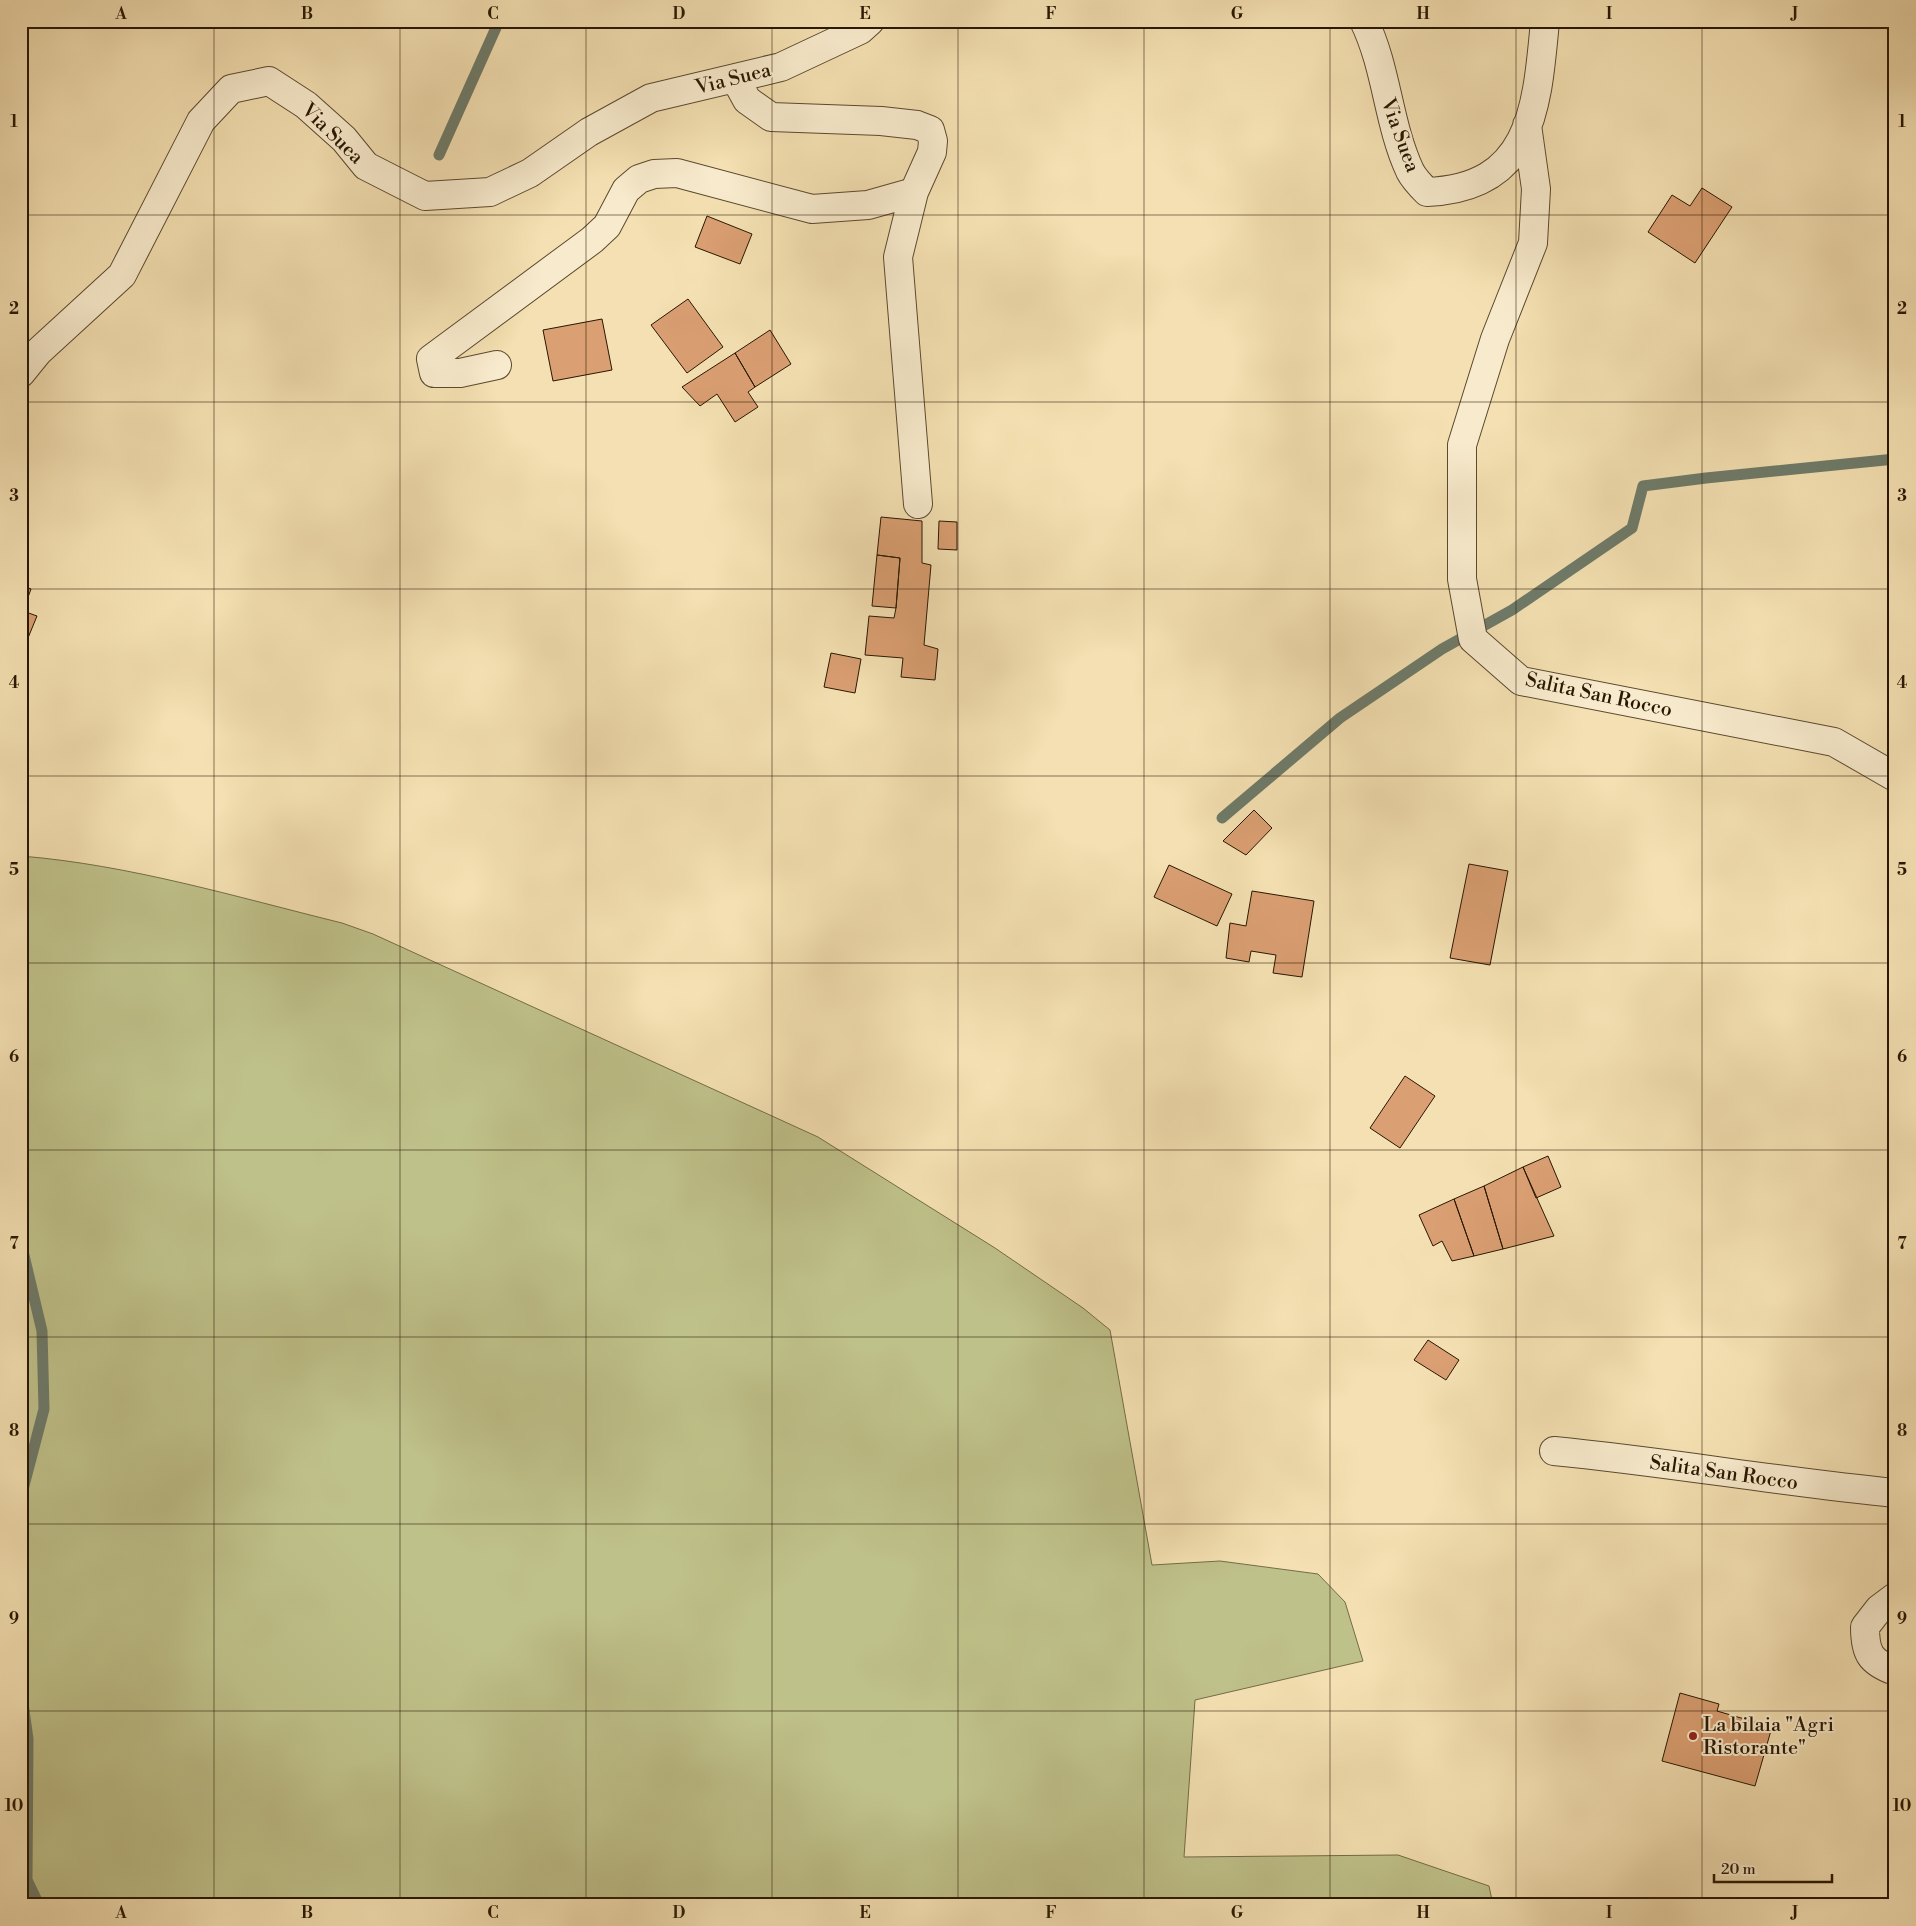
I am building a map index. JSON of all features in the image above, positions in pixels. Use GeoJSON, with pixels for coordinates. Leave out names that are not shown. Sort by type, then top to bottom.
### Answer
{"type":"FeatureCollection","features":[{"type":"Feature","properties":{"kind":"street","name":"Via Suea"},"geometry":{"type":"LineString","coordinates":[[21,373],[38,352],[122,275],[201,121],[231,89],[269,81],[306,105],[344,139],[366,166],[425,196],[490,192],[530,173],[589,132],[651,98],[780,67],[860,30],[870,21]]}},
{"type":"Feature","properties":{"kind":"street","name":"Via Suea"},"geometry":{"type":"LineString","coordinates":[[1364,21],[1372,37],[1390,110],[1411,173],[1427,192],[1452,191],[1485,180],[1516,151],[1536,103],[1544,21]]}},
{"type":"Feature","properties":{"kind":"street"},"geometry":{"type":"LineString","coordinates":[[735,78],[747,100],[771,118],[881,121],[917,124],[930,130],[933,141],[932,152],[926,160],[914,192],[898,257],[918,504]]}},
{"type":"Feature","properties":{"kind":"street","name":"Salita San Rocco"},"geometry":{"type":"LineString","coordinates":[[1527,125],[1536,189],[1533,243],[1495,339],[1462,445],[1462,579],[1473,639],[1520,681],[1834,742],[1895,777]]}},
{"type":"Feature","properties":{"kind":"street"},"geometry":{"type":"LineString","coordinates":[[497,365],[460,373],[434,373],[431,360],[592,240],[606,226],[626,190],[639,179],[654,174],[677,173],[812,209],[868,205],[914,192]]}},
{"type":"Feature","properties":{"kind":"street","name":"Salita San Rocco"},"geometry":{"type":"LineString","coordinates":[[1554,1451],[1650,1460],[1807,1484],[1895,1493]]}},
{"type":"Feature","properties":{"kind":"street"},"geometry":{"type":"LineString","coordinates":[[1895,1597],[1879,1609],[1865,1627],[1865,1648],[1878,1665],[1895,1671]]}},
{"type":"Feature","properties":{"kind":"green space"},"geometry":{"type":"Polygon","coordinates":[[[21,856],[62,860],[143,874],[342,923],[373,934],[818,1137],[995,1248],[1083,1308],[1110,1330],[1152,1565],[1220,1561],[1318,1574],[1345,1602],[1363,1661],[1195,1700],[1184,1857],[1398,1855],[1489,1886],[1493,1905],[21,1905],[21,856]]]}},
{"type":"Feature","properties":{"kind":"building"},"geometry":{"type":"Polygon","coordinates":[[[1702,188],[1732,207],[1695,263],[1648,232],[1672,195],[1690,206],[1702,188]]]}},
{"type":"Feature","properties":{"kind":"building"},"geometry":{"type":"Polygon","coordinates":[[[707,216],[752,234],[740,264],[695,247],[707,216]]]}},
{"type":"Feature","properties":{"kind":"building"},"geometry":{"type":"Polygon","coordinates":[[[688,299],[723,347],[687,373],[651,325],[688,299]]]}},
{"type":"Feature","properties":{"kind":"building"},"geometry":{"type":"Polygon","coordinates":[[[602,319],[612,370],[553,381],[543,330],[602,319]]]}},
{"type":"Feature","properties":{"kind":"building"},"geometry":{"type":"Polygon","coordinates":[[[770,330],[791,364],[755,387],[735,353],[770,330]]]}},
{"type":"Feature","properties":{"kind":"building"},"geometry":{"type":"Polygon","coordinates":[[[735,353],[755,387],[748,392],[758,407],[735,422],[717,394],[700,406],[682,387],[735,353]]]}},
{"type":"Feature","properties":{"kind":"building"},"geometry":{"type":"Polygon","coordinates":[[[881,517],[922,521],[922,563],[931,565],[924,645],[938,649],[935,680],[901,677],[903,658],[865,655],[869,616],[894,618],[896,608],[900,558],[877,555],[881,517]]]}},
{"type":"Feature","properties":{"kind":"building"},"geometry":{"type":"Polygon","coordinates":[[[939,521],[957,522],[957,550],[938,549],[939,521]]]}},
{"type":"Feature","properties":{"kind":"building"},"geometry":{"type":"Polygon","coordinates":[[[877,555],[900,558],[896,608],[872,606],[877,555]]]}},
{"type":"Feature","properties":{"kind":"building"},"geometry":{"type":"Polygon","coordinates":[[[21,585],[31,589],[23,611],[37,616],[21,655],[21,585]]]}},
{"type":"Feature","properties":{"kind":"building"},"geometry":{"type":"Polygon","coordinates":[[[831,653],[861,659],[855,693],[824,687],[831,653]]]}},
{"type":"Feature","properties":{"kind":"building"},"geometry":{"type":"Polygon","coordinates":[[[1254,810],[1272,828],[1246,855],[1223,841],[1254,810]]]}},
{"type":"Feature","properties":{"kind":"building"},"geometry":{"type":"Polygon","coordinates":[[[1469,864],[1508,871],[1490,965],[1450,958],[1469,864]]]}},
{"type":"Feature","properties":{"kind":"building"},"geometry":{"type":"Polygon","coordinates":[[[1169,865],[1232,894],[1217,926],[1154,897],[1169,865]]]}},
{"type":"Feature","properties":{"kind":"building"},"geometry":{"type":"Polygon","coordinates":[[[1252,891],[1314,901],[1302,977],[1273,973],[1276,955],[1251,951],[1249,962],[1226,958],[1230,923],[1246,926],[1252,891]]]}},
{"type":"Feature","properties":{"kind":"building"},"geometry":{"type":"Polygon","coordinates":[[[1405,1076],[1435,1096],[1400,1148],[1370,1128],[1405,1076]]]}},
{"type":"Feature","properties":{"kind":"building"},"geometry":{"type":"Polygon","coordinates":[[[1548,1156],[1561,1187],[1536,1198],[1523,1167],[1548,1156]]]}},
{"type":"Feature","properties":{"kind":"building"},"geometry":{"type":"Polygon","coordinates":[[[1523,1167],[1554,1236],[1503,1249],[1484,1186],[1523,1167]]]}},
{"type":"Feature","properties":{"kind":"building"},"geometry":{"type":"Polygon","coordinates":[[[1484,1186],[1503,1249],[1474,1256],[1454,1199],[1484,1186]]]}},
{"type":"Feature","properties":{"kind":"building"},"geometry":{"type":"Polygon","coordinates":[[[1454,1199],[1474,1256],[1452,1261],[1442,1241],[1433,1246],[1419,1215],[1454,1199]]]}},
{"type":"Feature","properties":{"kind":"building"},"geometry":{"type":"Polygon","coordinates":[[[1428,1340],[1459,1360],[1446,1380],[1414,1360],[1428,1340]]]}},
{"type":"Feature","properties":{"kind":"building"},"geometry":{"type":"Polygon","coordinates":[[[1680,1693],[1719,1704],[1717,1711],[1772,1727],[1755,1786],[1662,1761],[1680,1693]]]}},
{"type":"Feature","properties":{"kind":"waterway"},"geometry":{"type":"LineString","coordinates":[[439,155],[499,21]]}},
{"type":"Feature","properties":{"kind":"waterway"},"geometry":{"type":"LineString","coordinates":[[1222,818],[1340,718],[1442,649],[1512,610],[1632,528],[1643,486],[1895,459]]}},
{"type":"Feature","properties":{"kind":"waterway"},"geometry":{"type":"LineString","coordinates":[[21,1497],[44,1409],[42,1331],[22,1247]]}},
{"type":"Feature","properties":{"kind":"waterway"},"geometry":{"type":"LineString","coordinates":[[21,1689],[28,1739],[27,1880],[39,1905]]}},
{"type":"Feature","properties":{"kind":"place","name":"La bilaia \"Agri Ristorante\""},"geometry":{"type":"Point","coordinates":[1693,1736]}}]}
